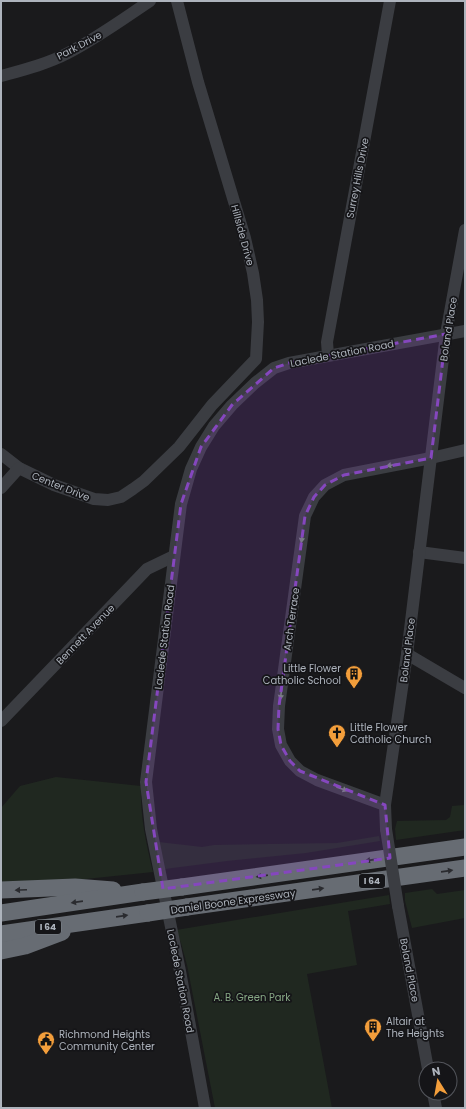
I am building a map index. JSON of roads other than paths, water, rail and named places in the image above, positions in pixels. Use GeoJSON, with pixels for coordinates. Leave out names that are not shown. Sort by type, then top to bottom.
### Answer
{"type":"FeatureCollection","features":[{"type":"Feature","properties":{"kind":"highway","name":"Daniel Boone Expressway"},"geometry":{"type":"LineString","coordinates":[[1,913],[465,847]]}},
{"type":"Feature","properties":{"kind":"highway","name":"Daniel Boone Expressway"},"geometry":{"type":"LineString","coordinates":[[1,934],[465,868]]}},
{"type":"Feature","properties":{"kind":"highway"},"geometry":{"type":"LineString","coordinates":[[1,890],[75,887],[143,892]]}},
{"type":"Feature","properties":{"kind":"highway"},"geometry":{"type":"LineString","coordinates":[[1,951],[25,946],[96,920]]}},
{"type":"Feature","properties":{"kind":"street","name":"Park Drive"},"geometry":{"type":"LineString","coordinates":[[1,76],[23,70],[67,54],[110,28],[150,1]]}},
{"type":"Feature","properties":{"kind":"street","name":"Hillside Drive"},"geometry":{"type":"LineString","coordinates":[[177,1],[198,82],[244,238],[255,286],[258,322],[256,359],[212,405],[179,447]]}},
{"type":"Feature","properties":{"kind":"street","name":"Surrey Hills Drive"},"geometry":{"type":"LineString","coordinates":[[328,355],[326,342],[390,1]]}},
{"type":"Feature","properties":{"kind":"street","name":"Boland Place"},"geometry":{"type":"LineString","coordinates":[[427,1061],[398,906],[386,830],[385,805],[407,654],[446,334],[465,230]]}},
{"type":"Feature","properties":{"kind":"street","name":"Laclede Station Road"},"geometry":{"type":"LineString","coordinates":[[205,1108],[180,971],[151,829],[146,782],[181,504],[192,469],[201,447],[214,426],[232,405],[255,383],[274,368],[289,363],[328,355],[465,331]]}},
{"type":"Feature","properties":{"kind":"street","name":"Center Drive"},"geometry":{"type":"LineString","coordinates":[[1,454],[19,468],[54,485],[94,499],[108,500],[121,496],[134,489],[179,447]]}},
{"type":"Feature","properties":{"kind":"street","name":"Arch Terrace"},"geometry":{"type":"LineString","coordinates":[[385,805],[317,780],[300,771],[290,761],[281,745],[278,729],[305,516],[314,497],[325,485],[344,475],[465,450]]}},
{"type":"Feature","properties":{"kind":"street"},"geometry":{"type":"LineString","coordinates":[[1,488],[19,468]]}},
{"type":"Feature","properties":{"kind":"street"},"geometry":{"type":"LineString","coordinates":[[419,552],[465,558]]}},
{"type":"Feature","properties":{"kind":"street","name":"Bennett Avenue"},"geometry":{"type":"LineString","coordinates":[[1,721],[147,569],[174,556]]}},
{"type":"Feature","properties":{"kind":"street"},"geometry":{"type":"LineString","coordinates":[[407,654],[465,688]]}},
{"type":"Feature","properties":{"kind":"place","name":"Little Flower Catholic School"},"geometry":{"type":"Point","coordinates":[354,689]}},
{"type":"Feature","properties":{"kind":"place","name":"Little Flower Catholic Church"},"geometry":{"type":"Point","coordinates":[337,748]}},
{"type":"Feature","properties":{"kind":"place","name":"Altair at The Heights"},"geometry":{"type":"Point","coordinates":[373,1042]}},
{"type":"Feature","properties":{"kind":"place","name":"Richmond Heights Community Center"},"geometry":{"type":"Point","coordinates":[46,1055]}},
{"type":"Feature","properties":{"kind":"park label","name":"A. B. Green Park"},"geometry":{"type":"Point","coordinates":[252,997]}}]}
